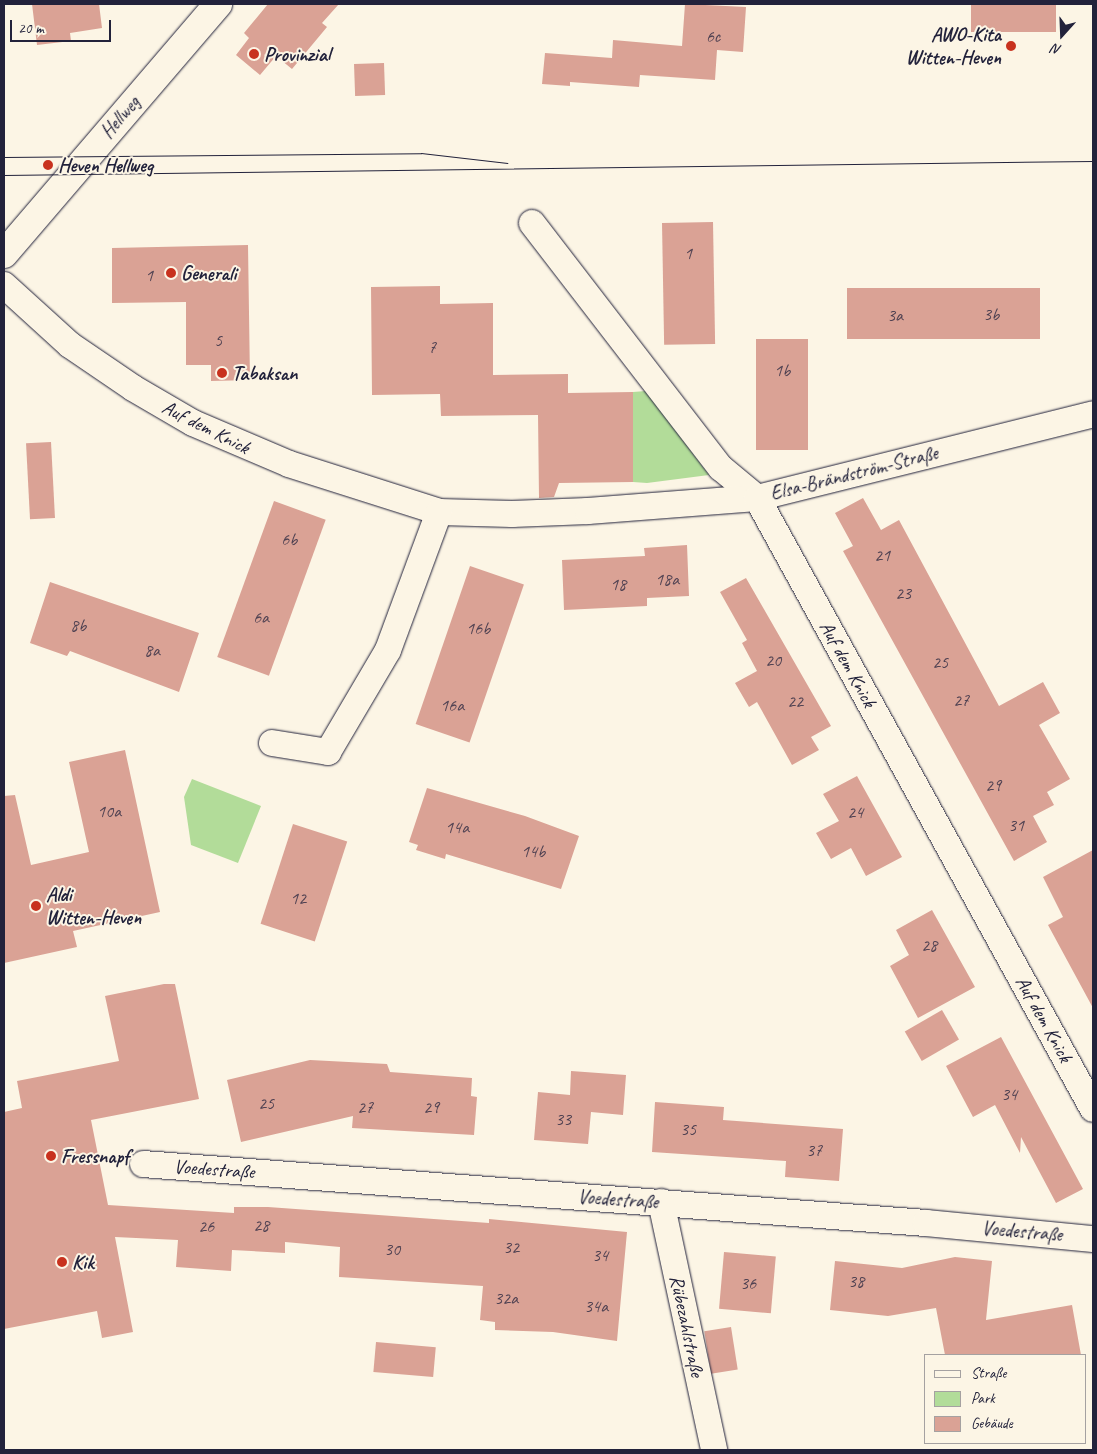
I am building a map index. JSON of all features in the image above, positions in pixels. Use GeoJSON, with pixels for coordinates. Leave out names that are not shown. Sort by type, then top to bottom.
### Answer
{"type":"FeatureCollection","features":[{"type":"Feature","properties":{"kind":"street","name":"Hellweg"},"geometry":{"type":"LineString","coordinates":[[4,254],[218,4]]}},
{"type":"Feature","properties":{"kind":"street","name":"Elsa-Brändström-Straße"},"geometry":{"type":"LineString","coordinates":[[532,223],[721,468],[757,498],[1093,414]]}},
{"type":"Feature","properties":{"kind":"street","name":"Auf dem Knick"},"geometry":{"type":"LineString","coordinates":[[4,285],[70,344],[133,388],[186,419],[289,464],[439,512],[588,511],[757,498],[1093,1109]]}},
{"type":"Feature","properties":{"kind":"street"},"geometry":{"type":"LineString","coordinates":[[272,743],[328,752],[388,650],[439,512]]}},
{"type":"Feature","properties":{"kind":"street","name":"Voedestraße"},"geometry":{"type":"LineString","coordinates":[[143,1164],[661,1202],[1093,1239]]}},
{"type":"Feature","properties":{"kind":"street","name":"Rübezahlstraße"},"geometry":{"type":"LineString","coordinates":[[661,1202],[714,1450]]}},
{"type":"Feature","properties":{"kind":"green space"},"geometry":{"type":"Polygon","coordinates":[[[646,391],[709,475],[647,483],[633,482],[633,392],[646,391]]]}},
{"type":"Feature","properties":{"kind":"green space"},"geometry":{"type":"Polygon","coordinates":[[[192,779],[261,806],[238,863],[191,845],[184,797],[192,779]]]}},
{"type":"Feature","properties":{"kind":"building"},"geometry":{"type":"Polygon","coordinates":[[[32,4],[99,4],[102,28],[70,33],[71,41],[37,45],[32,4]]]}},
{"type":"Feature","properties":{"kind":"building"},"geometry":{"type":"Polygon","coordinates":[[[268,4],[339,4],[322,23],[327,27],[292,69],[276,56],[260,75],[236,55],[249,38],[244,33],[268,4]]]}},
{"type":"Feature","properties":{"kind":"building"},"geometry":{"type":"Polygon","coordinates":[[[685,4],[746,7],[743,52],[717,50],[715,80],[640,75],[639,87],[570,82],[570,86],[542,84],[545,53],[612,58],[613,40],[682,46],[685,4]]]}},
{"type":"Feature","properties":{"kind":"building"},"geometry":{"type":"Polygon","coordinates":[[[971,4],[1056,4],[1056,32],[971,32],[971,4]]]}},
{"type":"Feature","properties":{"kind":"building"},"geometry":{"type":"Polygon","coordinates":[[[384,63],[385,95],[355,96],[354,64],[384,63]]]}},
{"type":"Feature","properties":{"kind":"building"},"geometry":{"type":"Polygon","coordinates":[[[713,222],[715,344],[664,345],[662,223],[713,222]]]}},
{"type":"Feature","properties":{"kind":"building"},"geometry":{"type":"Polygon","coordinates":[[[248,245],[250,380],[211,381],[211,365],[186,365],[186,302],[112,303],[112,248],[248,245]]]}},
{"type":"Feature","properties":{"kind":"building"},"geometry":{"type":"Polygon","coordinates":[[[440,286],[440,304],[493,303],[493,375],[568,374],[568,393],[633,392],[633,482],[559,483],[554,497],[539,498],[538,415],[441,416],[440,394],[372,395],[371,287],[440,286]]]}},
{"type":"Feature","properties":{"kind":"building"},"geometry":{"type":"Polygon","coordinates":[[[847,288],[1040,288],[1040,339],[847,339],[847,288]]]}},
{"type":"Feature","properties":{"kind":"building"},"geometry":{"type":"Polygon","coordinates":[[[756,339],[808,339],[808,450],[756,450],[756,339]]]}},
{"type":"Feature","properties":{"kind":"building"},"geometry":{"type":"Polygon","coordinates":[[[51,442],[55,518],[30,519],[26,443],[51,442]]]}},
{"type":"Feature","properties":{"kind":"building"},"geometry":{"type":"Polygon","coordinates":[[[863,498],[881,530],[899,520],[999,706],[1043,682],[1060,713],[1039,725],[1070,779],[1047,792],[1054,805],[1033,816],[1047,842],[1014,861],[843,551],[853,546],[835,513],[863,498]]]}},
{"type":"Feature","properties":{"kind":"building"},"geometry":{"type":"Polygon","coordinates":[[[274,501],[326,520],[269,676],[217,657],[274,501]]]}},
{"type":"Feature","properties":{"kind":"building"},"geometry":{"type":"Polygon","coordinates":[[[687,545],[689,596],[647,598],[647,606],[564,610],[562,560],[645,556],[644,548],[687,545]]]}},
{"type":"Feature","properties":{"kind":"building"},"geometry":{"type":"Polygon","coordinates":[[[470,566],[524,585],[470,742],[416,724],[470,566]]]}},
{"type":"Feature","properties":{"kind":"building"},"geometry":{"type":"Polygon","coordinates":[[[746,578],[831,726],[811,737],[819,750],[792,765],[757,702],[749,707],[735,683],[757,671],[742,643],[747,640],[720,592],[746,578]]]}},
{"type":"Feature","properties":{"kind":"building"},"geometry":{"type":"Polygon","coordinates":[[[50,582],[199,633],[179,692],[70,651],[67,656],[30,643],[50,582]]]}},
{"type":"Feature","properties":{"kind":"building"},"geometry":{"type":"Polygon","coordinates":[[[125,750],[160,912],[73,931],[77,947],[4,963],[4,796],[15,795],[31,865],[89,852],[69,762],[125,750]]]}},
{"type":"Feature","properties":{"kind":"building"},"geometry":{"type":"Polygon","coordinates":[[[857,776],[902,857],[866,876],[851,848],[831,859],[816,833],[839,821],[823,794],[857,776]]]}},
{"type":"Feature","properties":{"kind":"building"},"geometry":{"type":"Polygon","coordinates":[[[427,788],[525,816],[579,836],[561,889],[446,854],[445,859],[416,850],[418,845],[409,842],[427,788]]]}},
{"type":"Feature","properties":{"kind":"building"},"geometry":{"type":"Polygon","coordinates":[[[293,824],[347,842],[315,941],[261,924],[293,824]]]}},
{"type":"Feature","properties":{"kind":"building"},"geometry":{"type":"Polygon","coordinates":[[[1093,850],[1093,1008],[1048,925],[1063,917],[1043,877],[1093,850]]]}},
{"type":"Feature","properties":{"kind":"building"},"geometry":{"type":"Polygon","coordinates":[[[932,910],[975,987],[918,1018],[890,966],[909,955],[896,930],[932,910]]]}},
{"type":"Feature","properties":{"kind":"building"},"geometry":{"type":"Polygon","coordinates":[[[164,984],[175,984],[199,1099],[91,1120],[108,1205],[234,1213],[234,1207],[268,1207],[489,1223],[489,1219],[627,1232],[617,1341],[553,1332],[495,1330],[495,1322],[480,1320],[483,1286],[339,1277],[340,1247],[285,1242],[285,1253],[232,1250],[231,1271],[176,1267],[178,1240],[115,1237],[133,1332],[102,1338],[97,1311],[4,1329],[4,1112],[22,1108],[17,1081],[119,1061],[105,996],[164,984]]]}},
{"type":"Feature","properties":{"kind":"building"},"geometry":{"type":"Polygon","coordinates":[[[942,1010],[959,1039],[922,1061],[905,1032],[942,1010]]]}},
{"type":"Feature","properties":{"kind":"building"},"geometry":{"type":"Polygon","coordinates":[[[1001,1037],[1083,1189],[1056,1203],[1021,1137],[1020,1153],[995,1105],[973,1117],[946,1066],[1001,1037]]]}},
{"type":"Feature","properties":{"kind":"building"},"geometry":{"type":"Polygon","coordinates":[[[310,1060],[387,1064],[390,1072],[472,1078],[471,1096],[477,1097],[474,1135],[352,1128],[353,1116],[241,1142],[227,1080],[310,1060]]]}},
{"type":"Feature","properties":{"kind":"building"},"geometry":{"type":"Polygon","coordinates":[[[571,1071],[626,1075],[623,1115],[591,1112],[588,1144],[534,1140],[538,1092],[570,1095],[571,1071]]]}},
{"type":"Feature","properties":{"kind":"building"},"geometry":{"type":"Polygon","coordinates":[[[655,1102],[724,1107],[723,1120],[843,1129],[839,1181],[785,1177],[786,1161],[652,1152],[655,1102]]]}},
{"type":"Feature","properties":{"kind":"building"},"geometry":{"type":"Polygon","coordinates":[[[724,1252],[776,1257],[771,1313],[719,1309],[724,1252]]]}},
{"type":"Feature","properties":{"kind":"building"},"geometry":{"type":"Polygon","coordinates":[[[955,1257],[992,1261],[986,1320],[1072,1305],[1081,1354],[945,1354],[936,1308],[888,1316],[830,1310],[835,1261],[902,1268],[955,1257]]]}},
{"type":"Feature","properties":{"kind":"building"},"geometry":{"type":"Polygon","coordinates":[[[731,1327],[738,1369],[711,1374],[704,1331],[731,1327]]]}},
{"type":"Feature","properties":{"kind":"building"},"geometry":{"type":"Polygon","coordinates":[[[376,1342],[436,1347],[433,1377],[373,1372],[376,1342]]]}},
{"type":"Feature","properties":{"kind":"tram line"},"geometry":{"type":"LineString","coordinates":[[4,157],[421,153],[507,163]]}},
{"type":"Feature","properties":{"kind":"tram line"},"geometry":{"type":"LineString","coordinates":[[4,175],[1093,161]]}},
{"type":"Feature","properties":{"kind":"place","name":"AWO-Kita Witten-Heven"},"geometry":{"type":"Point","coordinates":[1011,46]}},
{"type":"Feature","properties":{"kind":"place","name":"Provinzial"},"geometry":{"type":"Point","coordinates":[254,54]}},
{"type":"Feature","properties":{"kind":"place","name":"Heven Hellweg"},"geometry":{"type":"Point","coordinates":[48,165]}},
{"type":"Feature","properties":{"kind":"place","name":"Generali"},"geometry":{"type":"Point","coordinates":[171,273]}},
{"type":"Feature","properties":{"kind":"place","name":"Tabaksan"},"geometry":{"type":"Point","coordinates":[222,373]}},
{"type":"Feature","properties":{"kind":"place","name":"Aldi Witten-Heven"},"geometry":{"type":"Point","coordinates":[36,906]}},
{"type":"Feature","properties":{"kind":"place","name":"Fressnapf"},"geometry":{"type":"Point","coordinates":[51,1156]}},
{"type":"Feature","properties":{"kind":"place","name":"Kik"},"geometry":{"type":"Point","coordinates":[62,1262]}}]}
